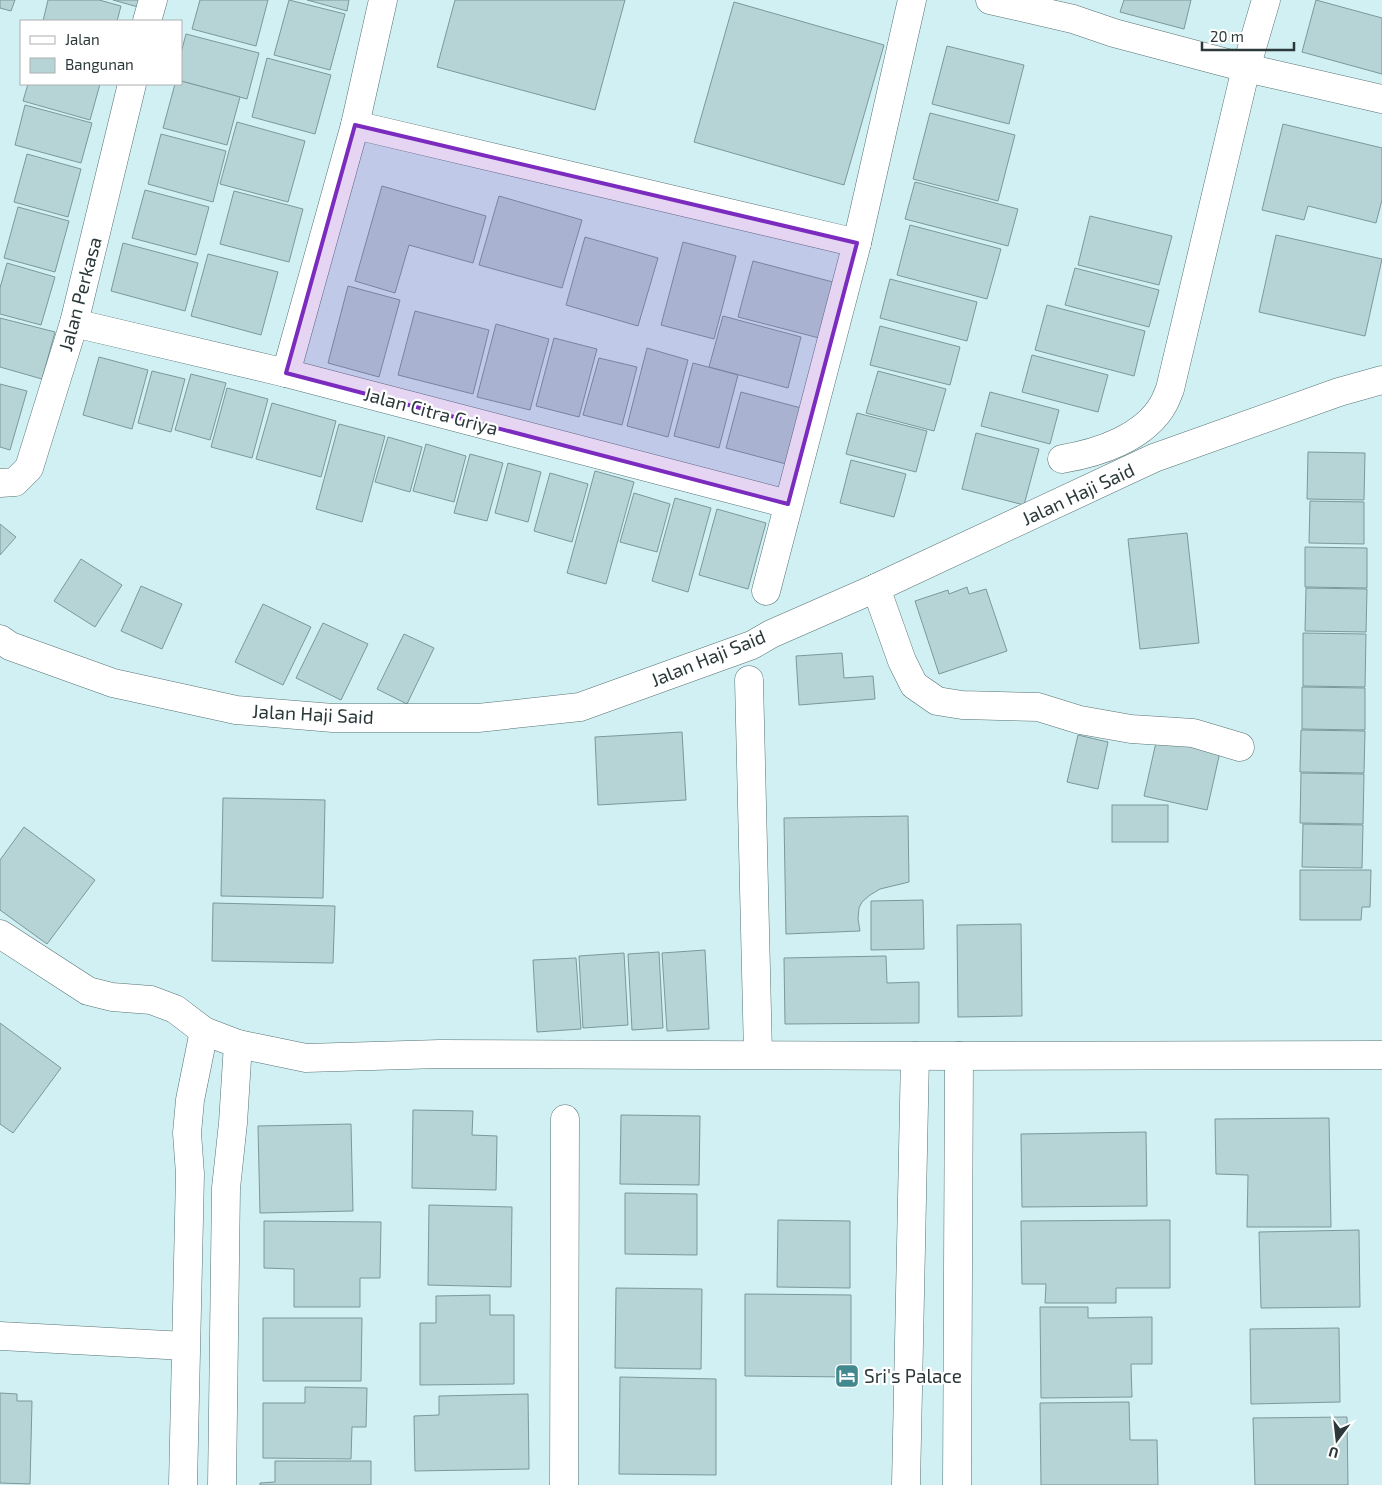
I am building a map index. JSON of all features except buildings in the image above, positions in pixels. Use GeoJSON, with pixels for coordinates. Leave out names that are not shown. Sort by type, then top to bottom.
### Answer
{"type":"FeatureCollection","features":[{"type":"Feature","properties":{"kind":"street"},"geometry":{"type":"LineString","coordinates":[[147,20],[152,0]]}},
{"type":"Feature","properties":{"kind":"street"},"geometry":{"type":"LineString","coordinates":[[286,373],[355,126],[383,0]]}},
{"type":"Feature","properties":{"kind":"street"},"geometry":{"type":"LineString","coordinates":[[766,591],[857,243],[912,0]]}},
{"type":"Feature","properties":{"kind":"street"},"geometry":{"type":"LineString","coordinates":[[990,0],[1073,19],[1114,33],[1246,68],[1382,99]]}},
{"type":"Feature","properties":{"kind":"street"},"geometry":{"type":"LineString","coordinates":[[1062,458],[1083,455],[1131,436],[1151,420],[1164,405],[1170,389],[1246,68],[1266,0]]}},
{"type":"Feature","properties":{"kind":"street","name":"Jalan Perkasa"},"geometry":{"type":"LineString","coordinates":[[0,483],[14,482],[29,468],[74,323],[132,85]]}},
{"type":"Feature","properties":{"kind":"street"},"geometry":{"type":"LineString","coordinates":[[355,126],[857,243]]}},
{"type":"Feature","properties":{"kind":"street","name":"Jalan Citra Griya"},"geometry":{"type":"LineString","coordinates":[[74,323],[286,373],[788,504]]}},
{"type":"Feature","properties":{"kind":"street","name":"Jalan Haji Said"},"geometry":{"type":"LineString","coordinates":[[0,639],[10,646],[113,683],[236,710],[333,718],[478,718],[580,707],[752,645],[771,634],[876,588],[1154,458],[1339,392],[1382,380]]}},
{"type":"Feature","properties":{"kind":"street"},"geometry":{"type":"LineString","coordinates":[[876,588],[902,661],[914,685],[938,701],[962,705],[1038,707],[1080,720],[1131,729],[1193,733],[1240,747]]}},
{"type":"Feature","properties":{"kind":"street"},"geometry":{"type":"LineString","coordinates":[[749,680],[758,1054]]}},
{"type":"Feature","properties":{"kind":"street"},"geometry":{"type":"LineString","coordinates":[[0,934],[88,991],[112,997],[151,1000],[175,1009],[204,1031],[238,1044],[306,1058],[440,1054],[1382,1055]]}},
{"type":"Feature","properties":{"kind":"street"},"geometry":{"type":"LineString","coordinates":[[183,1485],[190,1174],[187,1133],[190,1100],[204,1031]]}},
{"type":"Feature","properties":{"kind":"street"},"geometry":{"type":"LineString","coordinates":[[222,1485],[226,1188],[233,1123],[238,1044]]}},
{"type":"Feature","properties":{"kind":"street"},"geometry":{"type":"LineString","coordinates":[[906,1485],[915,1056]]}},
{"type":"Feature","properties":{"kind":"street"},"geometry":{"type":"LineString","coordinates":[[957,1485],[959,1056]]}},
{"type":"Feature","properties":{"kind":"street"},"geometry":{"type":"LineString","coordinates":[[564,1485],[565,1119]]}},
{"type":"Feature","properties":{"kind":"street"},"geometry":{"type":"LineString","coordinates":[[0,1336],[185,1346]]}},
{"type":"Feature","properties":{"kind":"highlighted area"},"geometry":{"type":"Polygon","coordinates":[[[355,125],[857,243],[788,504],[286,373],[355,125]]]}},
{"type":"Feature","properties":{"kind":"place","name":"Sri's Palace"},"geometry":{"type":"Point","coordinates":[847,1376]}}]}
